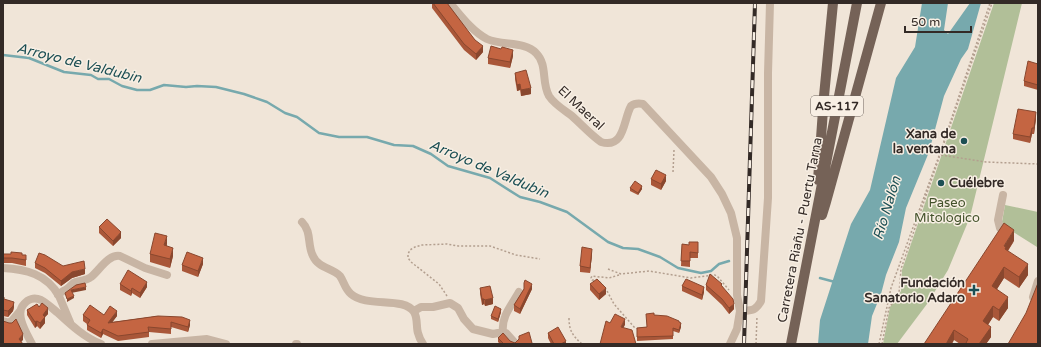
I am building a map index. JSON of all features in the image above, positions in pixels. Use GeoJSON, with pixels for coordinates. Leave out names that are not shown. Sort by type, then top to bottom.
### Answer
{"type":"FeatureCollection","features":[{"type":"Feature","properties":{"kind":"main road"},"geometry":{"type":"LineString","coordinates":[[818,210],[818,180],[824,96],[833,3]]}},
{"type":"Feature","properties":{"kind":"main road","name":"Carretera Riañu - Puertu Tarna"},"geometry":{"type":"LineString","coordinates":[[791,344],[857,3]]}},
{"type":"Feature","properties":{"kind":"main road"},"geometry":{"type":"LineString","coordinates":[[812,241],[826,202],[881,3]]}},
{"type":"Feature","properties":{"kind":"street","name":"El Maeral"},"geometry":{"type":"LineString","coordinates":[[450,3],[480,35],[488,39],[530,48],[536,53],[544,67],[545,85],[550,96],[559,106],[601,142],[607,144],[613,143],[618,139],[626,122],[629,110],[634,104],[643,104],[647,108],[710,177],[726,202],[735,225],[737,238],[737,295],[740,311]]}},
{"type":"Feature","properties":{"kind":"street"},"geometry":{"type":"LineString","coordinates":[[730,344],[737,329],[740,311],[753,310],[757,308],[761,301],[768,198],[768,73],[770,3]]}},
{"type":"Feature","properties":{"kind":"street"},"geometry":{"type":"LineString","coordinates":[[1000,228],[998,220],[1003,195]]}},
{"type":"Feature","properties":{"kind":"street"},"geometry":{"type":"LineString","coordinates":[[302,222],[308,230],[311,251],[315,261],[340,277],[345,288],[352,295],[367,302],[401,304],[414,311],[418,333],[424,344]]}},
{"type":"Feature","properties":{"kind":"street"},"geometry":{"type":"LineString","coordinates":[[58,295],[73,284],[90,278],[116,255],[145,268],[167,275]]}},
{"type":"Feature","properties":{"kind":"street"},"geometry":{"type":"LineString","coordinates":[[3,268],[32,272],[48,284],[58,295],[72,326]]}},
{"type":"Feature","properties":{"kind":"street"},"geometry":{"type":"LineString","coordinates":[[1030,306],[1038,281]]}},
{"type":"Feature","properties":{"kind":"street"},"geometry":{"type":"LineString","coordinates":[[503,332],[502,326],[504,316],[519,292]]}},
{"type":"Feature","properties":{"kind":"street"},"geometry":{"type":"LineString","coordinates":[[3,321],[10,323],[27,300],[34,298],[40,299],[72,326],[92,340],[101,344]]}},
{"type":"Feature","properties":{"kind":"street"},"geometry":{"type":"LineString","coordinates":[[414,311],[421,307],[433,307],[447,303],[453,304],[458,308],[464,319],[473,328],[493,334],[499,332],[506,333],[514,342]]}},
{"type":"Feature","properties":{"kind":"street"},"geometry":{"type":"LineString","coordinates":[[20,311],[24,326],[32,344]]}},
{"type":"Feature","properties":{"kind":"street"},"geometry":{"type":"LineString","coordinates":[[152,344],[206,339],[226,344]]}},
{"type":"Feature","properties":{"kind":"path"},"geometry":{"type":"LineString","coordinates":[[879,344],[891,288],[940,155],[990,3]]}},
{"type":"Feature","properties":{"kind":"path"},"geometry":{"type":"LineString","coordinates":[[882,344],[889,308],[899,293],[901,269],[992,3]]}},
{"type":"Feature","properties":{"kind":"path"},"geometry":{"type":"LineString","coordinates":[[673,172],[675,138]]}},
{"type":"Feature","properties":{"kind":"path"},"geometry":{"type":"LineString","coordinates":[[940,155],[986,162],[1038,164]]}},
{"type":"Feature","properties":{"kind":"path"},"geometry":{"type":"LineString","coordinates":[[447,303],[447,294],[439,284],[418,268],[408,258],[410,250],[419,245],[441,244],[472,247],[490,246],[516,255],[540,258]]}},
{"type":"Feature","properties":{"kind":"path"},"geometry":{"type":"LineString","coordinates":[[608,269],[621,274]]}},
{"type":"Feature","properties":{"kind":"path"},"geometry":{"type":"LineString","coordinates":[[644,329],[637,329],[634,327],[614,304],[603,285],[599,281],[592,280],[592,276],[609,278],[621,274],[648,270],[691,278],[715,275],[738,302]]}},
{"type":"Feature","properties":{"kind":"path"},"geometry":{"type":"LineString","coordinates":[[756,344],[757,308]]}},
{"type":"Feature","properties":{"kind":"path"},"geometry":{"type":"LineString","coordinates":[[569,318],[571,333],[582,344]]}},
{"type":"Feature","properties":{"kind":"green space","name":"Paseo Mitologico"},"geometry":{"type":"Polygon","coordinates":[[[994,3],[1022,3],[970,217],[948,270],[927,304],[897,344],[883,344],[890,307],[901,291],[902,270],[994,3]]]}},
{"type":"Feature","properties":{"kind":"green space"},"geometry":{"type":"Polygon","coordinates":[[[1005,205],[1038,212],[1037,247],[1004,226],[1002,222],[1005,205]]]}},
{"type":"Feature","properties":{"kind":"water","name":"Río Nalón"},"geometry":{"type":"Polygon","coordinates":[[[922,3],[948,3],[944,30],[948,34],[970,3],[981,3],[968,49],[961,59],[944,96],[929,152],[906,208],[899,242],[872,316],[868,344],[818,344],[820,320],[851,224],[870,190],[896,78],[915,47],[922,3]]]}},
{"type":"Feature","properties":{"kind":"building"},"geometry":{"type":"Polygon","coordinates":[[[433,3],[447,3],[475,40],[483,46],[476,54],[464,44],[433,3]]]}},
{"type":"Feature","properties":{"kind":"building"},"geometry":{"type":"Polygon","coordinates":[[[491,46],[513,50],[510,62],[488,58],[491,46]]]}},
{"type":"Feature","properties":{"kind":"building"},"geometry":{"type":"Polygon","coordinates":[[[1028,61],[1038,64],[1038,85],[1024,81],[1028,61]]]}},
{"type":"Feature","properties":{"kind":"building"},"geometry":{"type":"Polygon","coordinates":[[[526,70],[531,88],[521,90],[520,84],[517,85],[515,73],[526,70]]]}},
{"type":"Feature","properties":{"kind":"building"},"geometry":{"type":"Polygon","coordinates":[[[1018,109],[1036,112],[1034,128],[1032,128],[1030,137],[1013,134],[1018,109]]]}},
{"type":"Feature","properties":{"kind":"building"},"geometry":{"type":"Polygon","coordinates":[[[656,170],[666,175],[661,184],[651,179],[656,170]]]}},
{"type":"Feature","properties":{"kind":"building"},"geometry":{"type":"Polygon","coordinates":[[[635,181],[642,186],[638,193],[630,188],[635,181]]]}},
{"type":"Feature","properties":{"kind":"building"},"geometry":{"type":"Polygon","coordinates":[[[107,219],[121,232],[113,241],[99,227],[107,219]]]}},
{"type":"Feature","properties":{"kind":"building"},"geometry":{"type":"Polygon","coordinates":[[[1004,223],[1014,230],[1004,246],[1006,247],[1005,249],[1028,264],[1019,277],[1004,267],[992,286],[1008,297],[999,310],[993,306],[983,321],[991,327],[979,344],[966,343],[968,339],[954,330],[946,344],[924,344],[1004,223]]]}},
{"type":"Feature","properties":{"kind":"building"},"geometry":{"type":"Polygon","coordinates":[[[155,233],[167,236],[164,245],[173,248],[170,259],[150,254],[155,233]]]}},
{"type":"Feature","properties":{"kind":"building"},"geometry":{"type":"Polygon","coordinates":[[[689,242],[698,242],[698,253],[690,252],[690,261],[681,261],[682,244],[689,245],[689,242]]]}},
{"type":"Feature","properties":{"kind":"building"},"geometry":{"type":"Polygon","coordinates":[[[582,247],[592,249],[590,268],[580,266],[582,247]]]}},
{"type":"Feature","properties":{"kind":"building"},"geometry":{"type":"Polygon","coordinates":[[[11,252],[26,255],[26,260],[3,258],[3,254],[11,254],[11,252]]]}},
{"type":"Feature","properties":{"kind":"building"},"geometry":{"type":"Polygon","coordinates":[[[187,252],[203,258],[198,271],[182,265],[187,252]]]}},
{"type":"Feature","properties":{"kind":"building"},"geometry":{"type":"Polygon","coordinates":[[[39,253],[63,266],[84,261],[85,269],[72,272],[61,281],[45,268],[35,263],[39,253]]]}},
{"type":"Feature","properties":{"kind":"building"},"geometry":{"type":"Polygon","coordinates":[[[128,270],[147,282],[140,293],[132,288],[131,291],[120,284],[128,270]]]}},
{"type":"Feature","properties":{"kind":"building"},"geometry":{"type":"Polygon","coordinates":[[[710,274],[722,284],[721,285],[733,299],[734,304],[729,308],[722,299],[706,285],[710,274]]]}},
{"type":"Feature","properties":{"kind":"building"},"geometry":{"type":"Polygon","coordinates":[[[597,279],[606,288],[599,294],[590,284],[597,279]]]}},
{"type":"Feature","properties":{"kind":"building"},"geometry":{"type":"Polygon","coordinates":[[[686,279],[704,287],[702,295],[682,286],[686,279]]]}},
{"type":"Feature","properties":{"kind":"building"},"geometry":{"type":"Polygon","coordinates":[[[525,280],[532,284],[520,309],[514,305],[524,289],[525,280]]]}},
{"type":"Feature","properties":{"kind":"building"},"geometry":{"type":"Polygon","coordinates":[[[85,283],[86,287],[71,290],[74,296],[67,299],[65,293],[76,285],[85,283]]]}},
{"type":"Feature","properties":{"kind":"building"},"geometry":{"type":"Polygon","coordinates":[[[1038,283],[1038,344],[1008,344],[1026,313],[1038,283]]]}},
{"type":"Feature","properties":{"kind":"building"},"geometry":{"type":"Polygon","coordinates":[[[490,286],[493,298],[485,300],[482,299],[480,288],[490,286]]]}},
{"type":"Feature","properties":{"kind":"building"},"geometry":{"type":"Polygon","coordinates":[[[3,296],[4,299],[14,302],[13,306],[8,311],[3,310],[3,296]]]}},
{"type":"Feature","properties":{"kind":"building"},"geometry":{"type":"Polygon","coordinates":[[[42,303],[48,308],[43,315],[45,317],[40,323],[37,321],[35,322],[27,310],[37,304],[39,307],[42,303]]]}},
{"type":"Feature","properties":{"kind":"building"},"geometry":{"type":"Polygon","coordinates":[[[90,305],[104,315],[110,306],[117,311],[108,323],[158,316],[182,317],[190,320],[188,327],[171,322],[171,329],[148,327],[149,332],[118,336],[103,329],[101,333],[87,325],[90,320],[83,315],[90,305]]]}},
{"type":"Feature","properties":{"kind":"building"},"geometry":{"type":"Polygon","coordinates":[[[495,306],[501,309],[498,319],[491,316],[495,306]]]}},
{"type":"Feature","properties":{"kind":"building"},"geometry":{"type":"Polygon","coordinates":[[[654,313],[654,315],[667,316],[679,321],[681,323],[679,330],[673,328],[673,336],[637,337],[637,328],[647,327],[646,314],[654,313]]]}},
{"type":"Feature","properties":{"kind":"building"},"geometry":{"type":"Polygon","coordinates":[[[615,314],[625,319],[621,327],[632,330],[636,344],[600,344],[606,321],[610,323],[615,314]]]}},
{"type":"Feature","properties":{"kind":"building"},"geometry":{"type":"Polygon","coordinates":[[[16,319],[23,334],[19,339],[23,344],[3,344],[3,321],[12,323],[16,319]]]}},
{"type":"Feature","properties":{"kind":"building"},"geometry":{"type":"Polygon","coordinates":[[[558,327],[566,341],[561,344],[554,344],[548,333],[558,327]]]}},
{"type":"Feature","properties":{"kind":"building"},"geometry":{"type":"Polygon","coordinates":[[[529,332],[532,343],[530,344],[504,344],[498,338],[503,333],[510,341],[515,343],[519,339],[519,336],[529,332]]]}},
{"type":"Feature","properties":{"kind":"waterway","name":"Arroyo de Valdubin"},"geometry":{"type":"LineString","coordinates":[[3,55],[29,58],[64,72],[91,75],[98,79],[109,79],[122,86],[137,90],[150,90],[164,85],[186,87],[197,86],[216,87],[244,94],[267,102],[285,113],[297,117],[319,133],[339,137],[367,137],[394,145],[413,146],[431,154],[448,166],[490,178],[520,197],[540,202],[567,212],[608,242],[623,248],[638,249],[660,257],[678,268],[701,273],[711,271],[719,264],[729,261]]}},
{"type":"Feature","properties":{"kind":"waterway","name":"Arroyo de Valdubin"},"geometry":{"type":"LineString","coordinates":[[820,278],[835,282]]}},
{"type":"Feature","properties":{"kind":"railway"},"geometry":{"type":"LineString","coordinates":[[744,344],[755,3]]}},
{"type":"Feature","properties":{"kind":"place","name":"Xana de la ventana"},"geometry":{"type":"Point","coordinates":[964,141]}},
{"type":"Feature","properties":{"kind":"place","name":"Cuélebre"},"geometry":{"type":"Point","coordinates":[941,183]}},
{"type":"Feature","properties":{"kind":"place","name":"Fundación Sanatorio Adaro"},"geometry":{"type":"Point","coordinates":[974,290]}}]}
